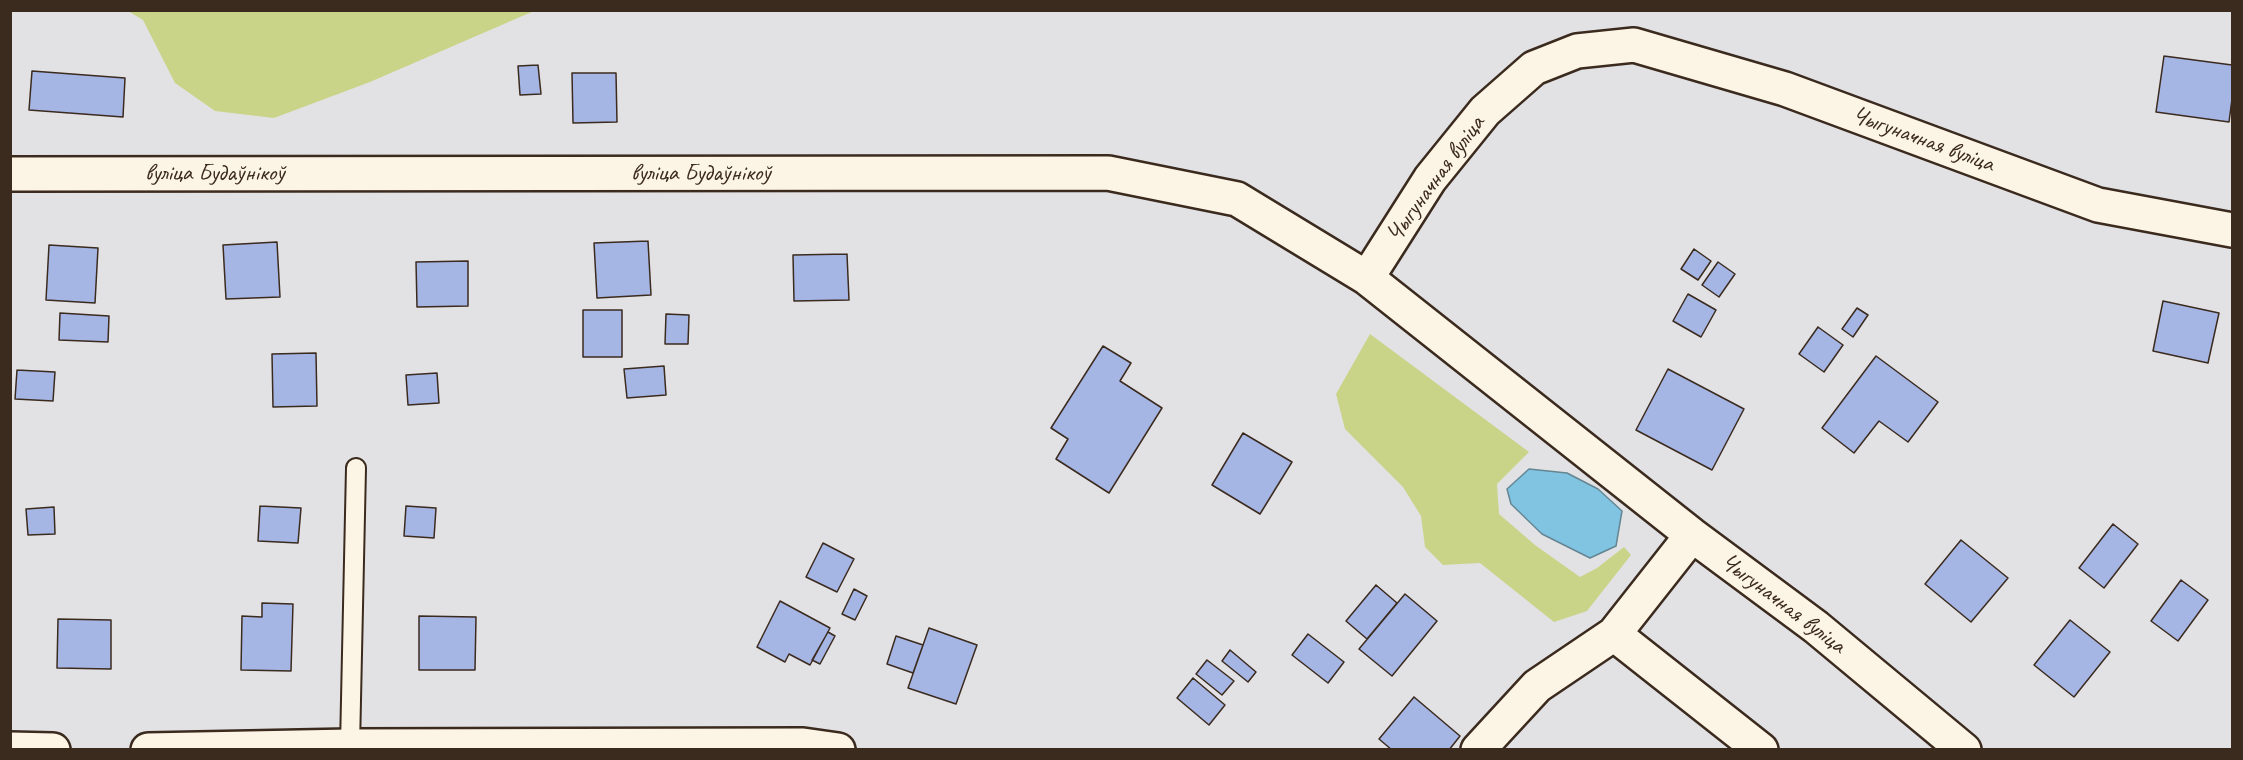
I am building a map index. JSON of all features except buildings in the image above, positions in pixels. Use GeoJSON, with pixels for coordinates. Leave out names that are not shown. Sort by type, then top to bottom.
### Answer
{"type":"FeatureCollection","features":[{"type":"Feature","properties":{"kind":"street","name":"Чыгуначная вуліца"},"geometry":{"type":"LineString","coordinates":[[1964,750],[1816,627],[1692,535],[1367,278],[1430,179],[1485,111],[1534,68],[1577,51],[1634,45],[1785,89],[2098,205],[2232,230]]}},
{"type":"Feature","properties":{"kind":"street","name":"вуліца Будаўнікоў"},"geometry":{"type":"LineString","coordinates":[[10,174],[1108,173],[1237,199],[1367,278]]}},
{"type":"Feature","properties":{"kind":"street"},"geometry":{"type":"LineString","coordinates":[[1478,750],[1537,686],[1614,634],[1692,535]]}},
{"type":"Feature","properties":{"kind":"street"},"geometry":{"type":"LineString","coordinates":[[1614,634],[1761,750]]}},
{"type":"Feature","properties":{"kind":"street"},"geometry":{"type":"LineString","coordinates":[[148,750],[350,746],[803,745],[838,750]]}},
{"type":"Feature","properties":{"kind":"street"},"geometry":{"type":"LineString","coordinates":[[10,749],[53,750]]}},
{"type":"Feature","properties":{"kind":"lane"},"geometry":{"type":"LineString","coordinates":[[350,746],[356,468]]}},
{"type":"Feature","properties":{"kind":"green space"},"geometry":{"type":"Polygon","coordinates":[[[128,11],[534,11],[370,82],[274,118],[215,111],[175,83],[143,20],[128,11]]]}},
{"type":"Feature","properties":{"kind":"green space"},"geometry":{"type":"Polygon","coordinates":[[[1370,334],[1529,452],[1497,484],[1499,514],[1535,545],[1580,577],[1597,568],[1624,547],[1631,555],[1587,611],[1554,622],[1480,563],[1443,565],[1425,547],[1421,516],[1403,487],[1345,429],[1336,394],[1370,334]]]}},
{"type":"Feature","properties":{"kind":"water"},"geometry":{"type":"Polygon","coordinates":[[[1529,469],[1567,473],[1598,489],[1622,511],[1616,546],[1590,558],[1542,534],[1511,504],[1507,489],[1529,469]]]}}]}
